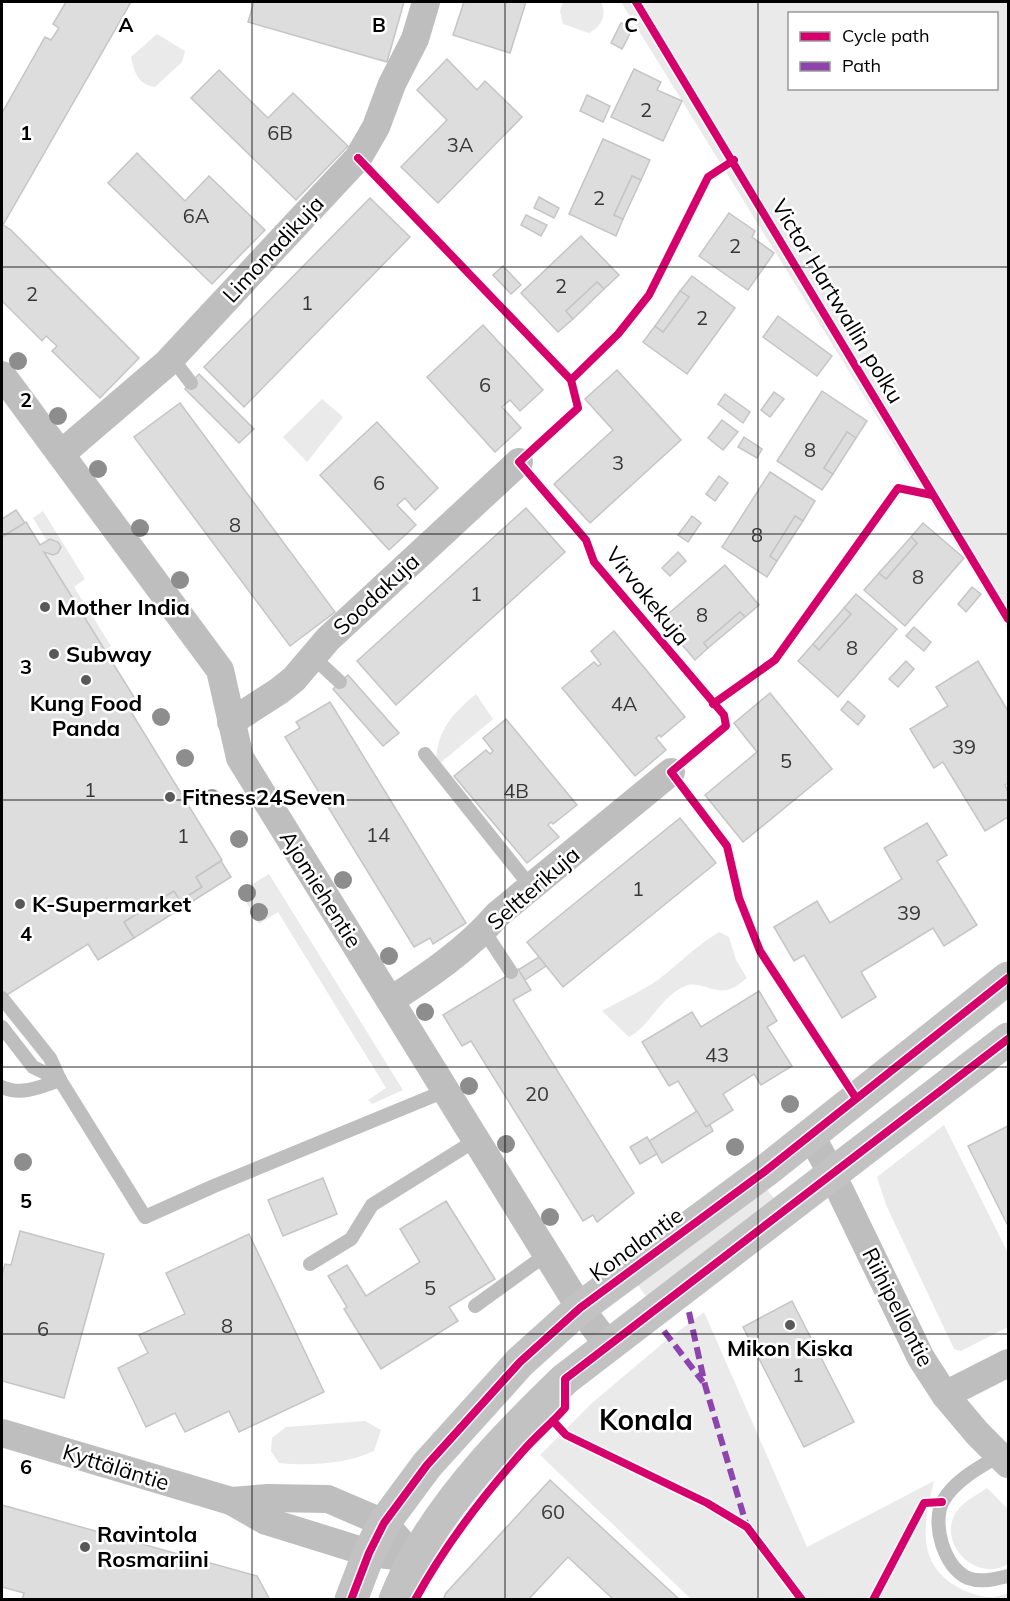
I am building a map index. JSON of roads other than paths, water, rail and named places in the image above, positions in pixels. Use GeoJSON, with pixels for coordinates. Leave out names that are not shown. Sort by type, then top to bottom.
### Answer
{"type":"FeatureCollection","features":[{"type":"Feature","properties":{"kind":"main road","name":"Konalantie"},"geometry":{"type":"LineString","coordinates":[[351,1599],[369,1552],[384,1523],[427,1465],[520,1362],[580,1308],[764,1172],[1008,978]]}},
{"type":"Feature","properties":{"kind":"main road"},"geometry":{"type":"LineString","coordinates":[[395,1599],[415,1558],[443,1513],[500,1444],[565,1379],[1008,1039]]}},
{"type":"Feature","properties":{"kind":"street","name":"Limonadikuja"},"geometry":{"type":"LineString","coordinates":[[61,454],[88,433],[171,358],[358,158],[376,127],[392,84],[416,39],[426,2]]}},
{"type":"Feature","properties":{"kind":"street","name":"Ajomiehentie"},"geometry":{"type":"LineString","coordinates":[[2,375],[220,669],[240,758],[580,1308],[608,1345]]}},
{"type":"Feature","properties":{"kind":"street","name":"Soodakuja"},"geometry":{"type":"LineString","coordinates":[[231,722],[294,679],[328,639],[519,462]]}},
{"type":"Feature","properties":{"kind":"street","name":"Seltterikuja"},"geometry":{"type":"LineString","coordinates":[[391,1000],[421,980],[484,931],[497,915],[671,772]]}},
{"type":"Feature","properties":{"kind":"street","name":"Riihipellontie"},"geometry":{"type":"LineString","coordinates":[[810,1134],[832,1174],[921,1358],[945,1395],[977,1433],[1004,1459]]}},
{"type":"Feature","properties":{"kind":"street"},"geometry":{"type":"LineString","coordinates":[[945,1395],[1008,1363]]}},
{"type":"Feature","properties":{"kind":"street","name":"Kyttäläntie"},"geometry":{"type":"LineString","coordinates":[[2,1433],[231,1501],[266,1521],[369,1552],[415,1558]]}},
{"type":"Feature","properties":{"kind":"street","name":"Kyttäläntie"},"geometry":{"type":"LineString","coordinates":[[231,1501],[268,1498],[328,1499],[384,1523],[415,1558]]}},
{"type":"Feature","properties":{"kind":"lane"},"geometry":{"type":"LineString","coordinates":[[171,358],[191,383]]}},
{"type":"Feature","properties":{"kind":"lane"},"geometry":{"type":"LineString","coordinates":[[313,657],[340,682]]}},
{"type":"Feature","properties":{"kind":"lane"},"geometry":{"type":"LineString","coordinates":[[425,754],[531,887]]}},
{"type":"Feature","properties":{"kind":"lane"},"geometry":{"type":"LineString","coordinates":[[484,931],[511,972]]}},
{"type":"Feature","properties":{"kind":"lane"},"geometry":{"type":"LineString","coordinates":[[2,998],[50,1058],[60,1080],[145,1217],[445,1091]]}},
{"type":"Feature","properties":{"kind":"lane"},"geometry":{"type":"LineString","coordinates":[[2,1027],[33,1067],[60,1080]]}},
{"type":"Feature","properties":{"kind":"lane"},"geometry":{"type":"LineString","coordinates":[[2,1087],[10,1091],[31,1090],[60,1080]]}},
{"type":"Feature","properties":{"kind":"lane"},"geometry":{"type":"LineString","coordinates":[[310,1264],[351,1239],[372,1205],[476,1140]]}},
{"type":"Feature","properties":{"kind":"lane"},"geometry":{"type":"LineString","coordinates":[[475,1306],[547,1254]]}},
{"type":"Feature","properties":{"kind":"lane"},"geometry":{"type":"LineString","coordinates":[[1004,1459],[964,1478],[942,1502],[938,1531],[946,1558],[966,1577],[986,1581],[1008,1576]]}},
{"type":"Feature","properties":{"kind":"place","name":"Mother India"},"geometry":{"type":"Point","coordinates":[45,607]}},
{"type":"Feature","properties":{"kind":"place","name":"Subway"},"geometry":{"type":"Point","coordinates":[54,654]}},
{"type":"Feature","properties":{"kind":"place","name":"Kung Food Panda"},"geometry":{"type":"Point","coordinates":[86,680]}},
{"type":"Feature","properties":{"kind":"place","name":"Fitness24Seven"},"geometry":{"type":"Point","coordinates":[170,797]}},
{"type":"Feature","properties":{"kind":"place","name":"K-Supermarket"},"geometry":{"type":"Point","coordinates":[20,904]}},
{"type":"Feature","properties":{"kind":"place","name":"Mikon Kiska"},"geometry":{"type":"Point","coordinates":[790,1325]}},
{"type":"Feature","properties":{"kind":"place","name":"Ravintola Rosmariini"},"geometry":{"type":"Point","coordinates":[85,1547]}},
{"type":"Feature","properties":{"kind":"district","name":"Konala"},"geometry":{"type":"Point","coordinates":[646,1419]}}]}
